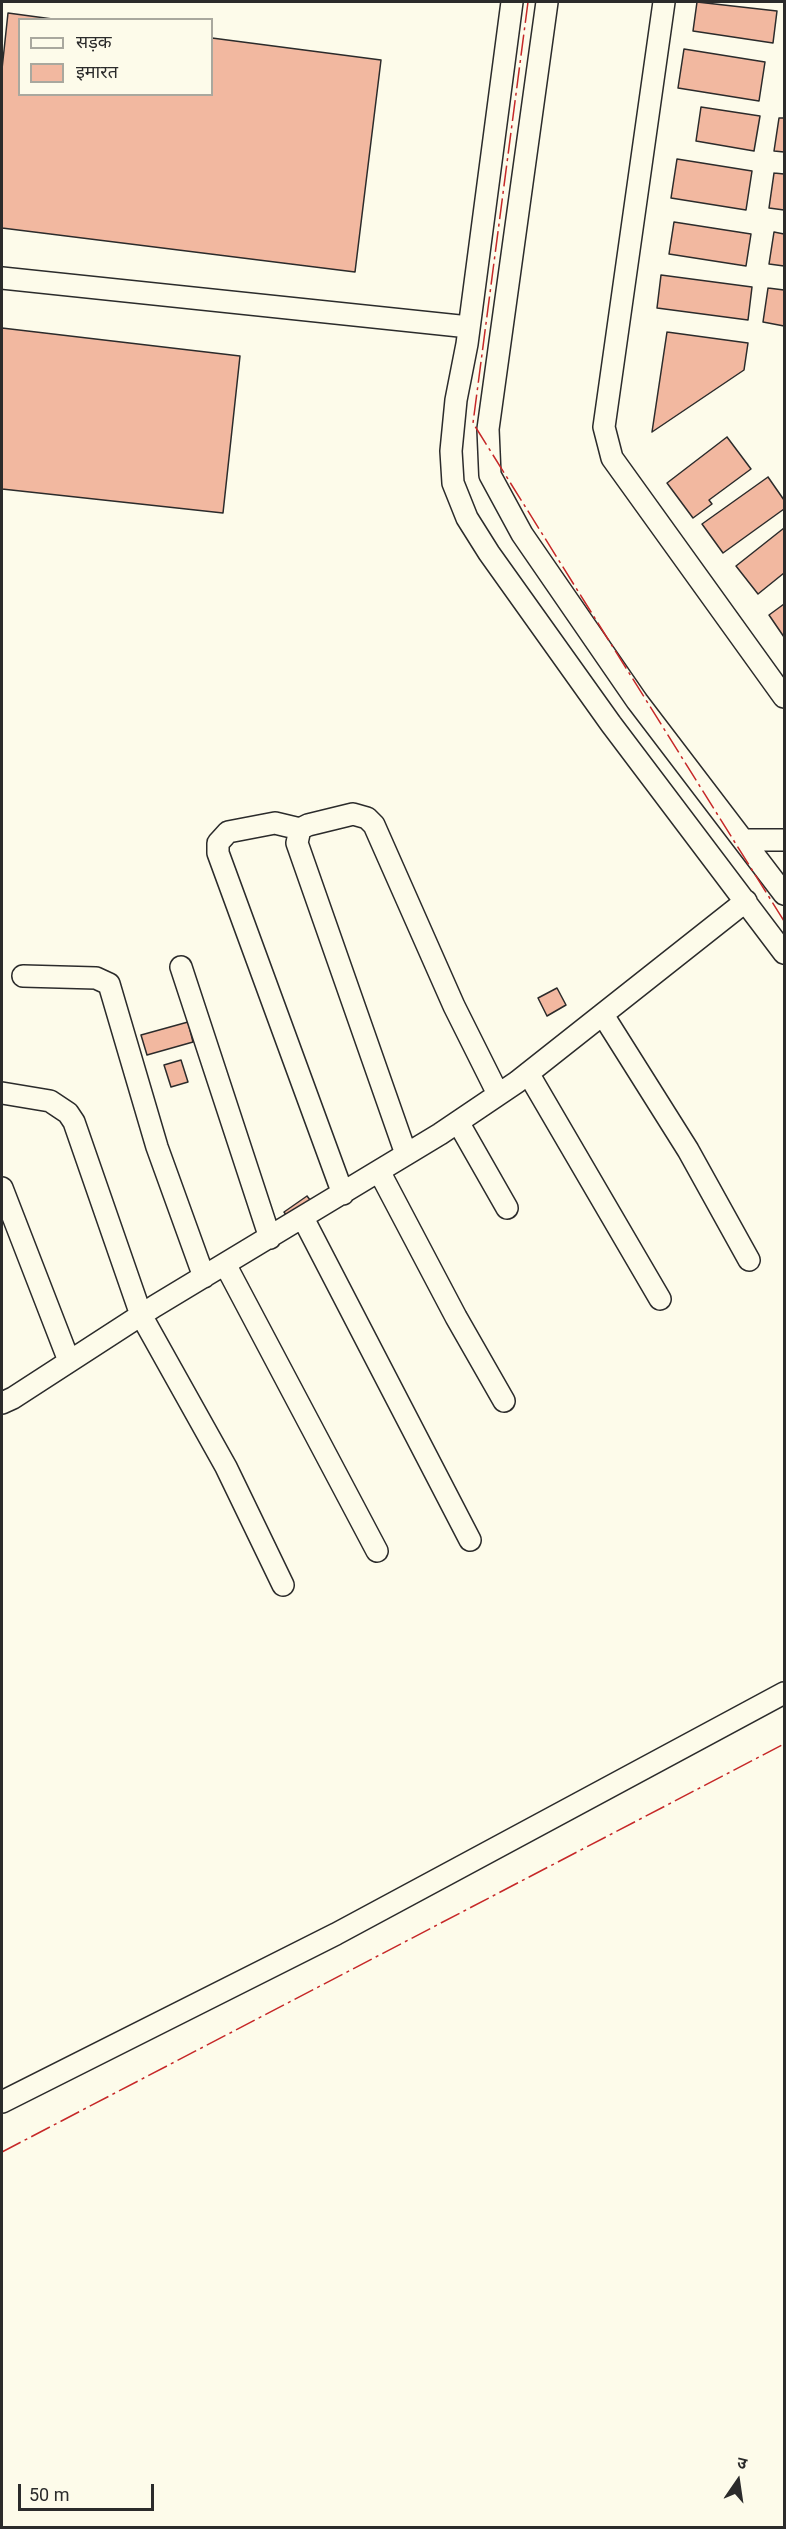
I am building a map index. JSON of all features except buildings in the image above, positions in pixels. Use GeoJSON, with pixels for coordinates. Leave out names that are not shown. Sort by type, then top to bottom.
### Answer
{"type":"FeatureCollection","features":[{"type":"Feature","properties":{"kind":"street"},"geometry":{"type":"LineString","coordinates":[[512,2],[451,451],[453,483],[462,508],[489,553],[611,724],[784,953]]}},
{"type":"Feature","properties":{"kind":"street"},"geometry":{"type":"LineString","coordinates":[[547,2],[488,429],[490,475],[522,534],[637,701],[784,894]]}},
{"type":"Feature","properties":{"kind":"street"},"geometry":{"type":"LineString","coordinates":[[664,2],[605,412],[605,435],[612,458],[784,697]]}},
{"type":"Feature","properties":{"kind":"street"},"geometry":{"type":"LineString","coordinates":[[2,278],[469,327]]}},
{"type":"Feature","properties":{"kind":"street"},"geometry":{"type":"LineString","coordinates":[[343,1194],[218,853],[221,837],[228,832],[275,823],[300,829],[353,814],[367,818],[374,825],[454,1006],[498,1094]]}},
{"type":"Feature","properties":{"kind":"street"},"geometry":{"type":"LineString","coordinates":[[300,829],[297,843],[406,1154]]}},
{"type":"Feature","properties":{"kind":"street"},"geometry":{"type":"LineString","coordinates":[[743,840],[784,840]]}},
{"type":"Feature","properties":{"kind":"street"},"geometry":{"type":"LineString","coordinates":[[2,1403],[141,1315],[458,1122],[528,1073],[746,901]]}},
{"type":"Feature","properties":{"kind":"street"},"geometry":{"type":"LineString","coordinates":[[181,966],[270,1238]]}},
{"type":"Feature","properties":{"kind":"street"},"geometry":{"type":"LineString","coordinates":[[23,976],[96,978],[109,984],[157,1147],[204,1277]]}},
{"type":"Feature","properties":{"kind":"street"},"geometry":{"type":"LineString","coordinates":[[603,1015],[688,1150],[749,1260]]}},
{"type":"Feature","properties":{"kind":"street"},"geometry":{"type":"LineString","coordinates":[[528,1073],[660,1299]]}},
{"type":"Feature","properties":{"kind":"street"},"geometry":{"type":"LineString","coordinates":[[2,1093],[51,1101],[68,1113],[86,1155],[141,1315],[226,1467],[283,1585]]}},
{"type":"Feature","properties":{"kind":"street"},"geometry":{"type":"LineString","coordinates":[[458,1122],[507,1208]]}},
{"type":"Feature","properties":{"kind":"street"},"geometry":{"type":"LineString","coordinates":[[379,1171],[456,1317],[504,1401]]}},
{"type":"Feature","properties":{"kind":"street"},"geometry":{"type":"LineString","coordinates":[[2,1188],[69,1360]]}},
{"type":"Feature","properties":{"kind":"street"},"geometry":{"type":"LineString","coordinates":[[303,1218],[470,1540]]}},
{"type":"Feature","properties":{"kind":"street"},"geometry":{"type":"LineString","coordinates":[[225,1264],[377,1551]]}},
{"type":"Feature","properties":{"kind":"street"},"geometry":{"type":"LineString","coordinates":[[2,2102],[336,1934],[784,1694]]}},
{"type":"Feature","properties":{"kind":"power"},"geometry":{"type":"LineString","coordinates":[[528,2],[473,423],[784,921]]}},
{"type":"Feature","properties":{"kind":"power"},"geometry":{"type":"LineString","coordinates":[[2,2152],[784,1744]]}}]}
